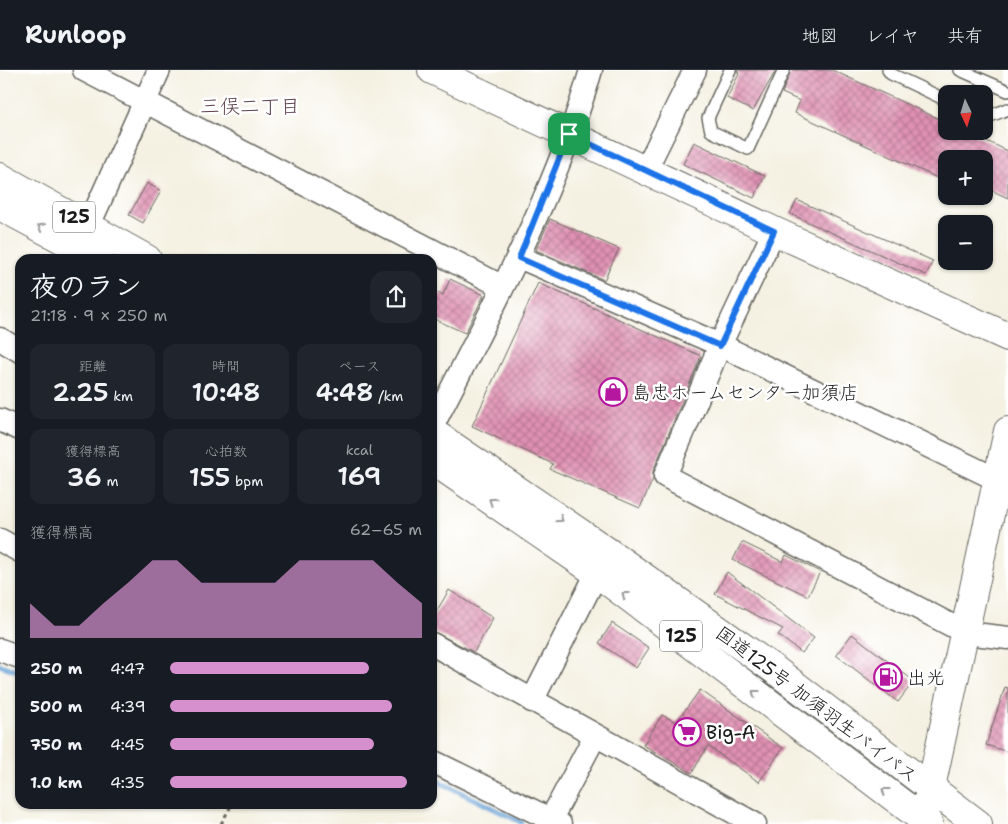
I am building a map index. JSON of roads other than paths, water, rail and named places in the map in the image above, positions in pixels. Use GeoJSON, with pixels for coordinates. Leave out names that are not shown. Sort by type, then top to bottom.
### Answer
{"type":"FeatureCollection","features":[{"type":"Feature","properties":{"kind":"main road"},"geometry":{"type":"LineString","coordinates":[[432,70],[646,169],[774,231],[1008,336]]}},
{"type":"Feature","properties":{"kind":"main road","name":"125"},"geometry":{"type":"LineString","coordinates":[[0,177],[92,254]]}},
{"type":"Feature","properties":{"kind":"main road","name":"125"},"geometry":{"type":"LineString","coordinates":[[0,206],[77,243],[125,254]]}},
{"type":"Feature","properties":{"kind":"main road"},"geometry":{"type":"LineString","coordinates":[[925,823],[930,790],[966,633],[996,479],[1008,430]]}},
{"type":"Feature","properties":{"kind":"main road","name":"国道125号 加須羽生バイパス"},"geometry":{"type":"LineString","coordinates":[[437,435],[614,556],[766,664],[930,790],[978,824]]}},
{"type":"Feature","properties":{"kind":"main road","name":"国道125号 加須羽生バイパス"},"geometry":{"type":"LineString","coordinates":[[437,463],[597,573],[925,823]]}},
{"type":"Feature","properties":{"kind":"street"},"geometry":{"type":"LineString","coordinates":[[84,70],[503,287]]}},
{"type":"Feature","properties":{"kind":"street"},"geometry":{"type":"LineString","coordinates":[[77,243],[159,70]]}},
{"type":"Feature","properties":{"kind":"street"},"geometry":{"type":"LineString","coordinates":[[437,417],[519,258],[579,112],[591,70]]}},
{"type":"Feature","properties":{"kind":"street"},"geometry":{"type":"LineString","coordinates":[[646,169],[695,70]]}},
{"type":"Feature","properties":{"kind":"street"},"geometry":{"type":"LineString","coordinates":[[774,231],[720,346],[665,476],[966,633],[1008,638]]}},
{"type":"Feature","properties":{"kind":"street"},"geometry":{"type":"LineString","coordinates":[[519,258],[720,346],[996,479]]}},
{"type":"Feature","properties":{"kind":"street"},"geometry":{"type":"LineString","coordinates":[[0,339],[15,347]]}},
{"type":"Feature","properties":{"kind":"street"},"geometry":{"type":"LineString","coordinates":[[0,420],[15,426]]}},
{"type":"Feature","properties":{"kind":"street"},"geometry":{"type":"LineString","coordinates":[[0,540],[15,548]]}},
{"type":"Feature","properties":{"kind":"street"},"geometry":{"type":"LineString","coordinates":[[532,701],[597,573]]}},
{"type":"Feature","properties":{"kind":"street"},"geometry":{"type":"LineString","coordinates":[[437,647],[754,824]]}},
{"type":"Feature","properties":{"kind":"street"},"geometry":{"type":"LineString","coordinates":[[0,650],[15,655]]}},
{"type":"Feature","properties":{"kind":"street"},"geometry":{"type":"LineString","coordinates":[[437,764],[544,821],[594,736]]}},
{"type":"Feature","properties":{"kind":"lane"},"geometry":{"type":"LineString","coordinates":[[730,70],[708,118],[711,131],[748,149],[784,70]]}},
{"type":"Feature","properties":{"kind":"lane"},"geometry":{"type":"LineString","coordinates":[[888,70],[891,74],[938,96]]}},
{"type":"Feature","properties":{"kind":"lane"},"geometry":{"type":"LineString","coordinates":[[960,70],[1008,91]]}},
{"type":"Feature","properties":{"kind":"lane"},"geometry":{"type":"LineString","coordinates":[[993,115],[1008,109]]}},
{"type":"Feature","properties":{"kind":"waterway"},"geometry":{"type":"LineString","coordinates":[[0,665],[15,670]]}},
{"type":"Feature","properties":{"kind":"waterway"},"geometry":{"type":"LineString","coordinates":[[437,780],[521,822]]}},
{"type":"Feature","properties":{"kind":"place","name":"島忠ホームセンター加須店"},"geometry":{"type":"Point","coordinates":[613,392]}},
{"type":"Feature","properties":{"kind":"place","name":"出光"},"geometry":{"type":"Point","coordinates":[888,677]}},
{"type":"Feature","properties":{"kind":"place","name":"Big-A"},"geometry":{"type":"Point","coordinates":[687,732]}},
{"type":"Feature","properties":{"kind":"district","name":"三俣二丁目"},"geometry":{"type":"Point","coordinates":[250,106]}}]}
